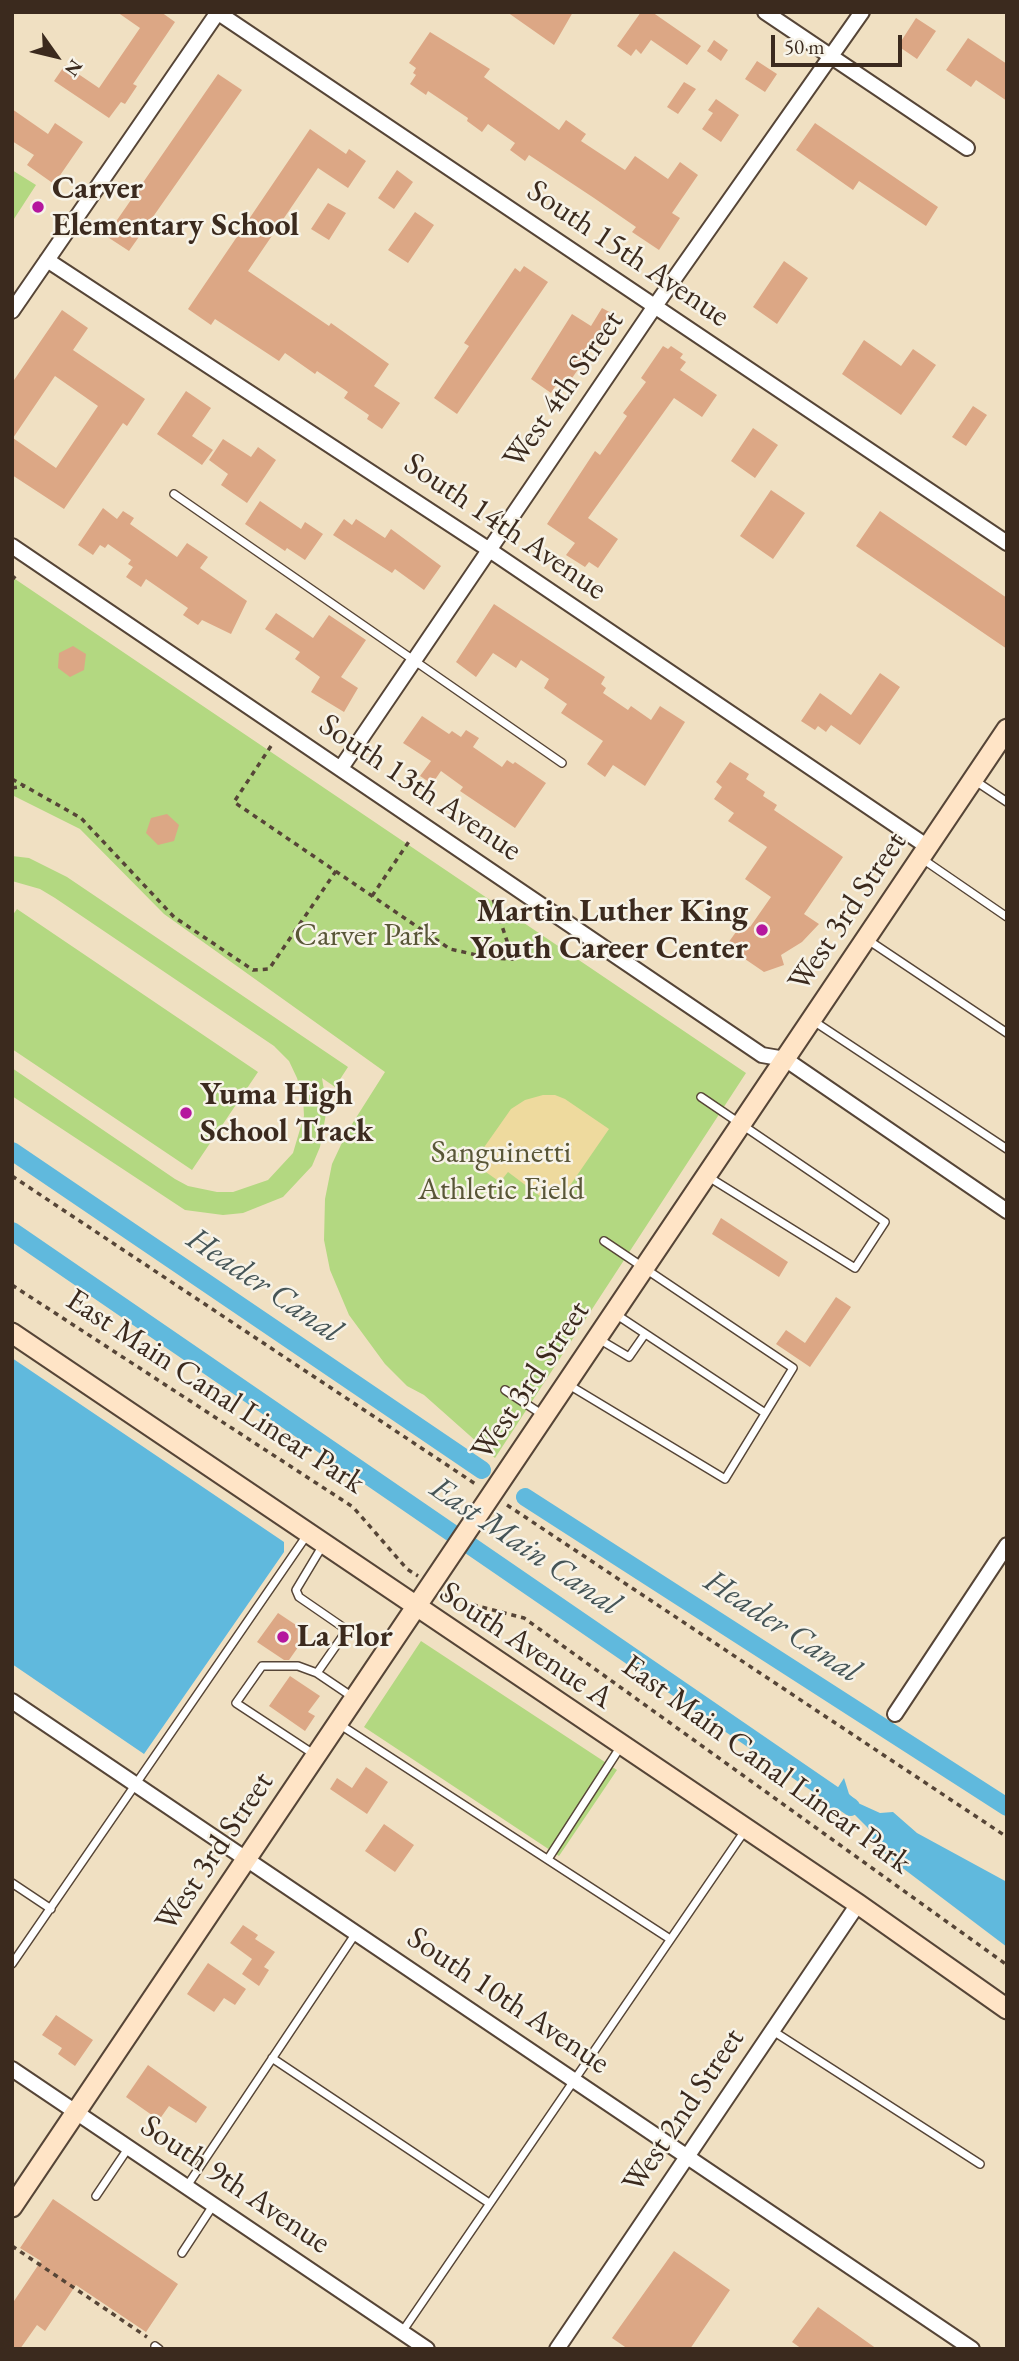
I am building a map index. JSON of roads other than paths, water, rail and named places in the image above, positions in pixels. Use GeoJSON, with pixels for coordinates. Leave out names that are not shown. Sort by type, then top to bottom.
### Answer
{"type":"FeatureCollection","features":[{"type":"Feature","properties":{"kind":"street"},"geometry":{"type":"LineString","coordinates":[[12,312],[217,12]]}},
{"type":"Feature","properties":{"kind":"street","name":"South 15th Avenue"},"geometry":{"type":"LineString","coordinates":[[217,12],[1007,542]]}},
{"type":"Feature","properties":{"kind":"street"},"geometry":{"type":"LineString","coordinates":[[765,12],[967,148]]}},
{"type":"Feature","properties":{"kind":"street","name":"West 4th Street"},"geometry":{"type":"LineString","coordinates":[[341,768],[655,306],[862,12]]}},
{"type":"Feature","properties":{"kind":"street","name":"South 14th Avenue"},"geometry":{"type":"LineString","coordinates":[[47,260],[488,549],[924,852]]}},
{"type":"Feature","properties":{"kind":"street","name":"South 13th Avenue"},"geometry":{"type":"LineString","coordinates":[[12,546],[762,1055],[785,1059],[1007,1211]]}},
{"type":"Feature","properties":{"kind":"street","name":"West 3rd Street"},"geometry":{"type":"LineString","coordinates":[[12,2207],[1007,729]]}},
{"type":"Feature","properties":{"kind":"street","name":"South Avenue A"},"geometry":{"type":"LineString","coordinates":[[12,1333],[858,1904],[1007,2009]]}},
{"type":"Feature","properties":{"kind":"street"},"geometry":{"type":"LineString","coordinates":[[895,1714],[1007,1545]]}},
{"type":"Feature","properties":{"kind":"street","name":"South 10th Avenue"},"geometry":{"type":"LineString","coordinates":[[12,1701],[972,2349]]}},
{"type":"Feature","properties":{"kind":"street","name":"West 2nd Street"},"geometry":{"type":"LineString","coordinates":[[556,2349],[858,1904]]}},
{"type":"Feature","properties":{"kind":"street","name":"South 9th Avenue"},"geometry":{"type":"LineString","coordinates":[[12,2069],[427,2349]]}},
{"type":"Feature","properties":{"kind":"lane"},"geometry":{"type":"LineString","coordinates":[[174,494],[562,763]]}},
{"type":"Feature","properties":{"kind":"lane"},"geometry":{"type":"LineString","coordinates":[[973,779],[1007,802]]}},
{"type":"Feature","properties":{"kind":"lane"},"geometry":{"type":"LineString","coordinates":[[924,852],[1007,917]]}},
{"type":"Feature","properties":{"kind":"lane"},"geometry":{"type":"LineString","coordinates":[[866,939],[1007,1033]]}},
{"type":"Feature","properties":{"kind":"lane"},"geometry":{"type":"LineString","coordinates":[[812,1020],[1007,1149]]}},
{"type":"Feature","properties":{"kind":"lane"},"geometry":{"type":"LineString","coordinates":[[701,1097],[885,1222],[855,1268],[706,1176]]}},
{"type":"Feature","properties":{"kind":"lane"},"geometry":{"type":"LineString","coordinates":[[566,1383],[725,1479],[793,1368],[604,1241]]}},
{"type":"Feature","properties":{"kind":"lane"},"geometry":{"type":"LineString","coordinates":[[613,1313],[765,1413]]}},
{"type":"Feature","properties":{"kind":"lane"},"geometry":{"type":"LineString","coordinates":[[597,1337],[629,1357],[645,1334]]}},
{"type":"Feature","properties":{"kind":"lane"},"geometry":{"type":"LineString","coordinates":[[505,1390],[544,1415]]}},
{"type":"Feature","properties":{"kind":"lane"},"geometry":{"type":"LineString","coordinates":[[316,1539],[296,1590],[299,1597],[347,1630],[317,1673]]}},
{"type":"Feature","properties":{"kind":"lane"},"geometry":{"type":"LineString","coordinates":[[12,1964],[136,1785],[316,1539]]}},
{"type":"Feature","properties":{"kind":"lane"},"geometry":{"type":"LineString","coordinates":[[316,1755],[236,1703],[262,1666],[298,1666],[317,1673],[355,1698]]}},
{"type":"Feature","properties":{"kind":"lane"},"geometry":{"type":"LineString","coordinates":[[338,1723],[670,1939]]}},
{"type":"Feature","properties":{"kind":"lane"},"geometry":{"type":"LineString","coordinates":[[548,1859],[622,1746]]}},
{"type":"Feature","properties":{"kind":"lane"},"geometry":{"type":"LineString","coordinates":[[402,2332],[573,2078],[746,1829]]}},
{"type":"Feature","properties":{"kind":"lane"},"geometry":{"type":"LineString","coordinates":[[12,1883],[51,1909]]}},
{"type":"Feature","properties":{"kind":"lane"},"geometry":{"type":"LineString","coordinates":[[187,2186],[356,1933]]}},
{"type":"Feature","properties":{"kind":"lane"},"geometry":{"type":"LineString","coordinates":[[772,2030],[980,2164]]}},
{"type":"Feature","properties":{"kind":"lane"},"geometry":{"type":"LineString","coordinates":[[272,2058],[489,2203]]}},
{"type":"Feature","properties":{"kind":"lane"},"geometry":{"type":"LineString","coordinates":[[96,2196],[129,2147]]}},
{"type":"Feature","properties":{"kind":"lane"},"geometry":{"type":"LineString","coordinates":[[182,2253],[214,2204]]}},
{"type":"Feature","properties":{"kind":"water"},"geometry":{"type":"Polygon","coordinates":[[[12,1358],[284,1542],[284,1552],[144,1754],[12,1664],[12,1358]]]}},
{"type":"Feature","properties":{"kind":"water"},"geometry":{"type":"Polygon","coordinates":[[[844,1778],[849,1794],[858,1803],[880,1813],[893,1812],[917,1833],[1007,1882],[1007,1947],[873,1844],[869,1829],[852,1812],[840,1808],[824,1809],[844,1778]]]}},
{"type":"Feature","properties":{"kind":"waterway","name":"Header Canal"},"geometry":{"type":"LineString","coordinates":[[12,1151],[482,1470]]}},
{"type":"Feature","properties":{"kind":"waterway","name":"East Main Canal"},"geometry":{"type":"LineString","coordinates":[[12,1231],[851,1807]]}},
{"type":"Feature","properties":{"kind":"waterway","name":"Header Canal"},"geometry":{"type":"LineString","coordinates":[[525,1497],[1007,1807]]}},
{"type":"Feature","properties":{"kind":"place","name":"Carver Elementary School"},"geometry":{"type":"Point","coordinates":[38,207]}},
{"type":"Feature","properties":{"kind":"place","name":"Martin Luther King Youth Career Center"},"geometry":{"type":"Point","coordinates":[762,930]}},
{"type":"Feature","properties":{"kind":"place","name":"Yuma High School Track"},"geometry":{"type":"Point","coordinates":[186,1113]}},
{"type":"Feature","properties":{"kind":"place","name":"La Flor"},"geometry":{"type":"Point","coordinates":[283,1637]}},
{"type":"Feature","properties":{"kind":"park label","name":"Carver Park"},"geometry":{"type":"Point","coordinates":[366,936]}},
{"type":"Feature","properties":{"kind":"park label","name":"Sanguinetti Athletic Field"},"geometry":{"type":"Point","coordinates":[501,1172]}}]}
